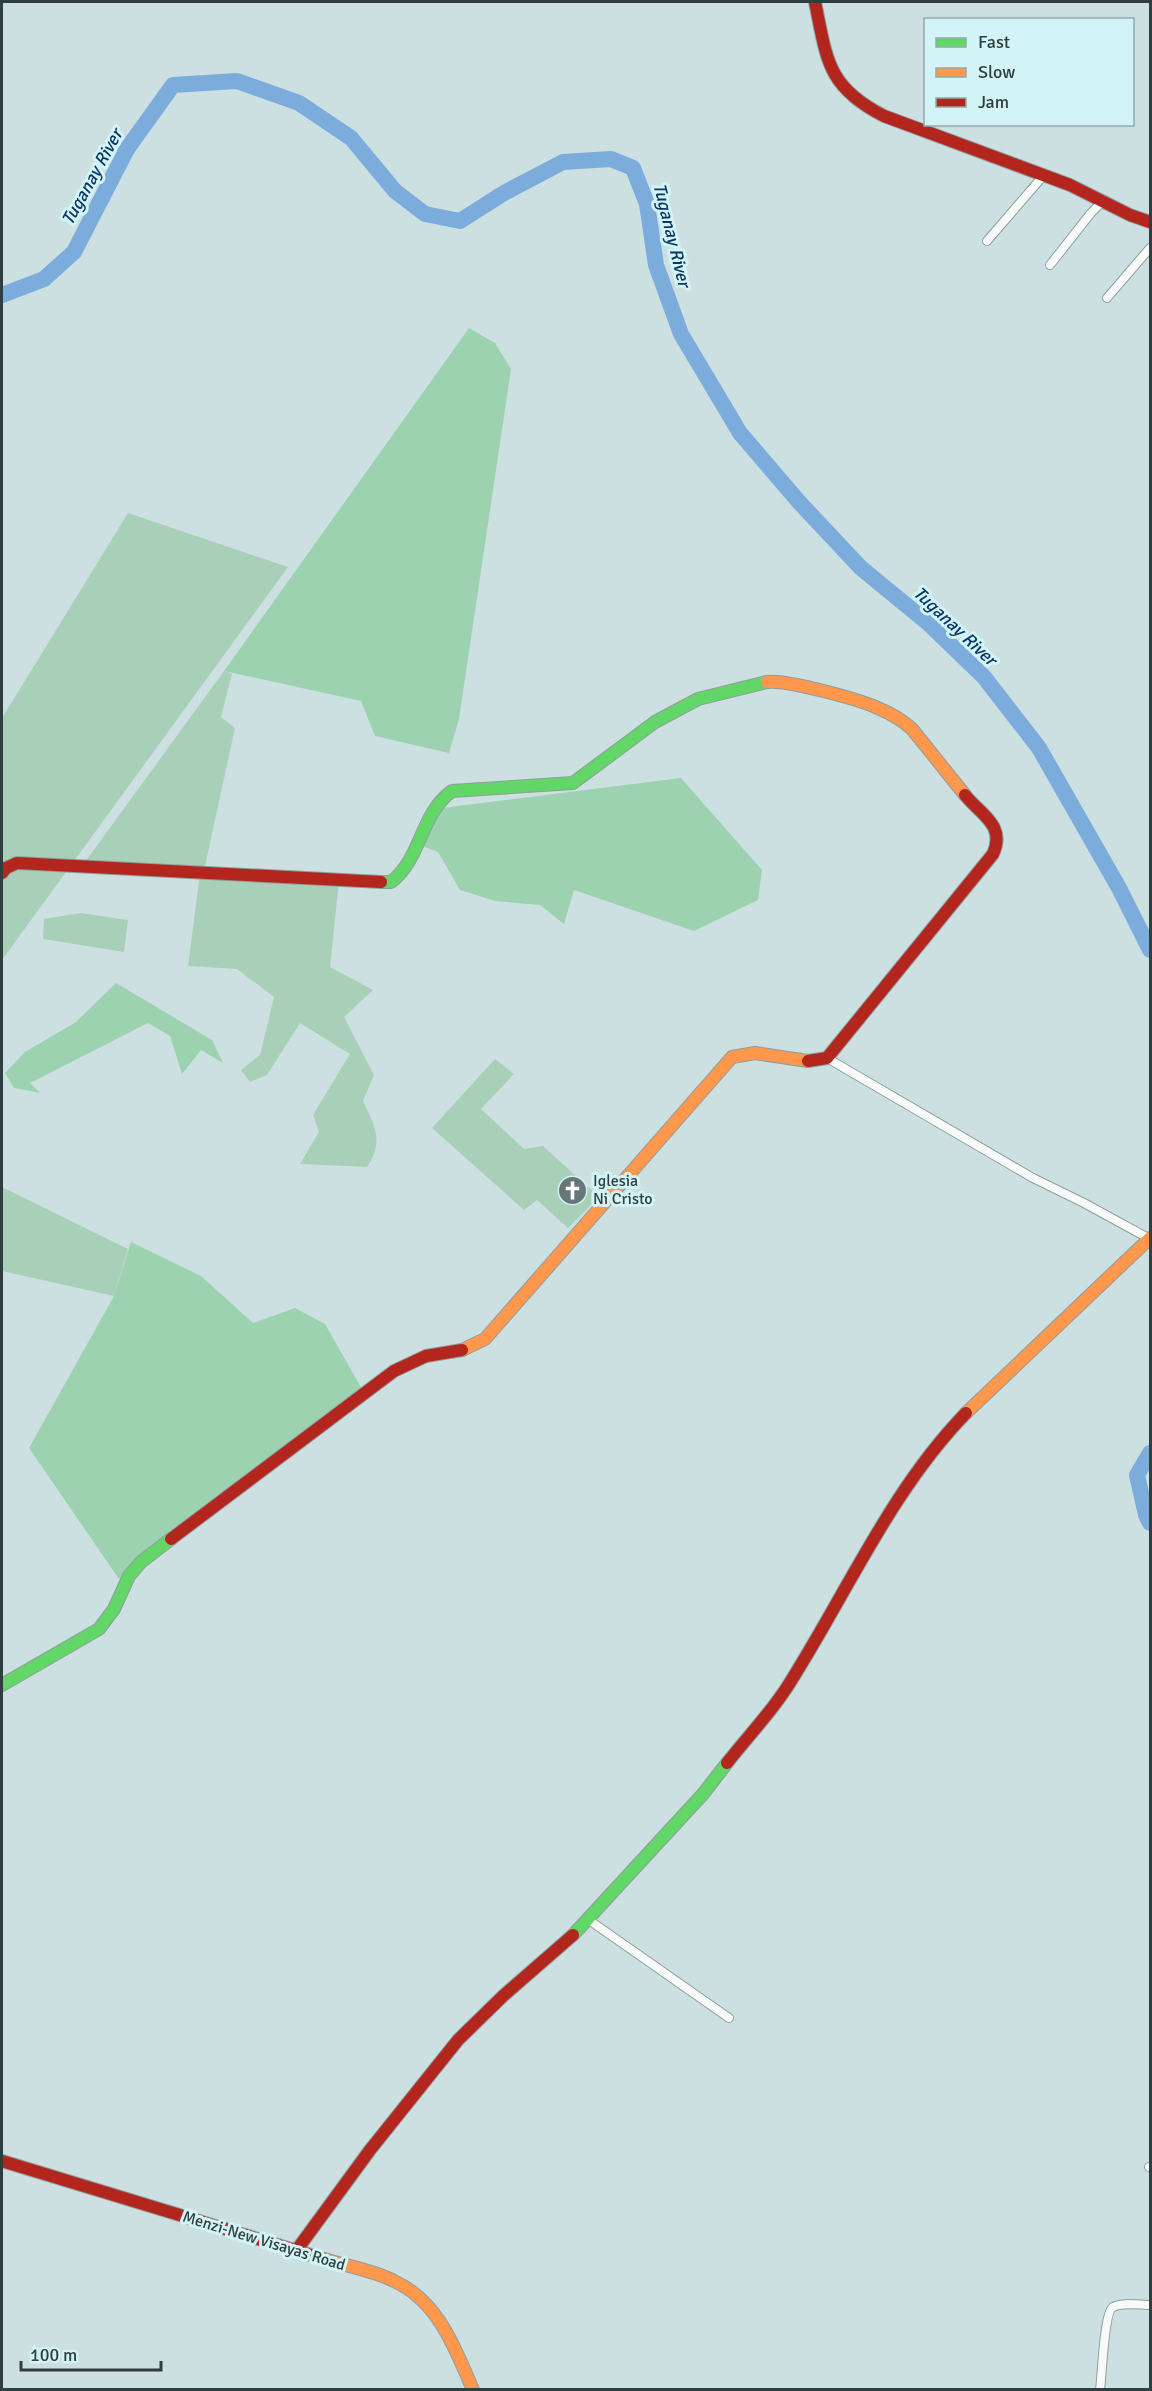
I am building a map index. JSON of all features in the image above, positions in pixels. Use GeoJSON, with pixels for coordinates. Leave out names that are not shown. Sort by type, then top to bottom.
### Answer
{"type":"FeatureCollection","features":[{"type":"Feature","properties":{"kind":"street"},"geometry":{"type":"LineString","coordinates":[[815,2],[828,63],[836,81],[855,102],[884,116],[1044,175],[1150,222]]}},
{"type":"Feature","properties":{"kind":"street"},"geometry":{"type":"LineString","coordinates":[[987,241],[1044,175]]}},
{"type":"Feature","properties":{"kind":"street"},"geometry":{"type":"LineString","coordinates":[[1050,265],[1104,200]]}},
{"type":"Feature","properties":{"kind":"street"},"geometry":{"type":"LineString","coordinates":[[1107,298],[1150,248]]}},
{"type":"Feature","properties":{"kind":"street"},"geometry":{"type":"LineString","coordinates":[[2,873],[11,865],[25,863],[391,882],[411,857],[437,803],[452,791],[573,783],[656,722],[698,699],[770,681],[790,683],[879,708],[903,721],[976,808],[991,821],[997,831],[997,844],[993,854],[827,1058],[813,1061],[757,1052],[741,1053],[732,1057],[485,1339],[465,1349],[426,1356],[394,1371],[141,1562],[129,1576],[114,1609],[99,1629],[2,1685]]}},
{"type":"Feature","properties":{"kind":"street"},"geometry":{"type":"LineString","coordinates":[[296,2251],[363,2159],[459,2040],[503,1996],[557,1951],[588,1920],[703,1794],[793,1679],[879,1530],[928,1457],[947,1434],[984,1394],[1150,1238],[1032,1178],[827,1058]]}},
{"type":"Feature","properties":{"kind":"street"},"geometry":{"type":"LineString","coordinates":[[588,1920],[729,2018]]}},
{"type":"Feature","properties":{"kind":"street","name":"Menzi-New Visayas Road"},"geometry":{"type":"LineString","coordinates":[[2,2161],[393,2280],[415,2291],[436,2313],[473,2390]]}},
{"type":"Feature","properties":{"kind":"street"},"geometry":{"type":"LineString","coordinates":[[1101,2390],[1106,2326],[1111,2310],[1114,2307],[1131,2304],[1150,2305]]}},
{"type":"Feature","properties":{"kind":"green space"},"geometry":{"type":"Polygon","coordinates":[[[469,328],[495,343],[511,369],[459,719],[449,753],[375,736],[361,701],[224,671],[469,328]]]}},
{"type":"Feature","properties":{"kind":"green space"},"geometry":{"type":"Polygon","coordinates":[[[128,513],[288,567],[2,960],[2,718],[128,513]]]}},
{"type":"Feature","properties":{"kind":"green space"},"geometry":{"type":"Polygon","coordinates":[[[224,671],[232,674],[221,717],[235,728],[205,866],[339,881],[330,967],[373,990],[344,1017],[374,1075],[363,1101],[376,1134],[375,1150],[367,1167],[300,1164],[319,1132],[313,1115],[350,1054],[300,1023],[267,1075],[250,1082],[241,1070],[260,1055],[274,997],[237,969],[188,966],[201,866],[85,862],[224,671]]]}},
{"type":"Feature","properties":{"kind":"green space"},"geometry":{"type":"Polygon","coordinates":[[[681,778],[762,870],[758,900],[694,931],[574,890],[564,924],[540,905],[495,901],[460,890],[438,852],[422,846],[434,809],[681,778]]]}},
{"type":"Feature","properties":{"kind":"green space"},"geometry":{"type":"Polygon","coordinates":[[[81,913],[128,920],[124,952],[43,939],[44,919],[81,913]]]}},
{"type":"Feature","properties":{"kind":"green space"},"geometry":{"type":"Polygon","coordinates":[[[116,983],[212,1040],[223,1063],[201,1050],[182,1074],[170,1036],[148,1023],[30,1083],[40,1093],[14,1088],[5,1073],[25,1052],[76,1022],[116,983]]]}},
{"type":"Feature","properties":{"kind":"green space"},"geometry":{"type":"Polygon","coordinates":[[[495,1059],[514,1074],[481,1109],[524,1149],[543,1146],[599,1197],[568,1228],[537,1200],[524,1210],[432,1128],[495,1059]]]}},
{"type":"Feature","properties":{"kind":"green space"},"geometry":{"type":"Polygon","coordinates":[[[2,1187],[128,1249],[114,1296],[2,1271],[2,1187]]]}},
{"type":"Feature","properties":{"kind":"green space"},"geometry":{"type":"Polygon","coordinates":[[[131,1242],[201,1276],[253,1323],[295,1308],[325,1324],[362,1389],[119,1579],[29,1448],[114,1296],[131,1242]]]}},
{"type":"Feature","properties":{"kind":"waterway","name":"Tuganay River"},"geometry":{"type":"LineString","coordinates":[[2,295],[44,279],[74,252],[127,149],[173,85],[237,81],[299,103],[351,138],[395,191],[425,214],[460,221],[504,193],[563,162],[611,159],[633,168],[647,204],[656,265],[681,334],[740,433],[799,502],[861,568],[928,623],[984,677],[1039,748],[1119,888],[1150,950]]}},
{"type":"Feature","properties":{"kind":"waterway","name":"Tuganay River"},"geometry":{"type":"LineString","coordinates":[[1150,1453],[1137,1475],[1150,1523]]}},
{"type":"Feature","properties":{"kind":"traffic: fast"},"geometry":{"type":"LineString","coordinates":[[381,882],[391,882],[401,872],[409,861],[433,812],[452,791],[573,783],[655,722],[698,699],[767,682]]}},
{"type":"Feature","properties":{"kind":"traffic: fast"},"geometry":{"type":"LineString","coordinates":[[2,1685],[99,1629],[114,1609],[129,1576],[141,1562],[171,1539]]}},
{"type":"Feature","properties":{"kind":"traffic: fast"},"geometry":{"type":"LineString","coordinates":[[573,1935],[703,1794],[727,1763]]}},
{"type":"Feature","properties":{"kind":"traffic: slow"},"geometry":{"type":"LineString","coordinates":[[767,682],[824,691],[871,705],[893,715],[912,729],[965,795]]}},
{"type":"Feature","properties":{"kind":"traffic: slow"},"geometry":{"type":"LineString","coordinates":[[462,1350],[485,1339],[732,1057],[755,1053],[808,1061]]}},
{"type":"Feature","properties":{"kind":"traffic: slow"},"geometry":{"type":"LineString","coordinates":[[966,1413],[1150,1238]]}},
{"type":"Feature","properties":{"kind":"traffic: slow"},"geometry":{"type":"LineString","coordinates":[[324,2259],[386,2277],[409,2290],[422,2301],[434,2313],[452,2342],[473,2390]]}},
{"type":"Feature","properties":{"kind":"traffic: jam"},"geometry":{"type":"LineString","coordinates":[[815,2],[827,56],[833,70],[840,82],[865,105],[884,116],[1070,185],[1130,215],[1150,222]]}},
{"type":"Feature","properties":{"kind":"traffic: jam"},"geometry":{"type":"LineString","coordinates":[[808,1061],[827,1058],[993,854],[996,844],[994,828],[965,795]]}},
{"type":"Feature","properties":{"kind":"traffic: jam"},"geometry":{"type":"LineString","coordinates":[[2,873],[6,868],[17,863],[381,882]]}},
{"type":"Feature","properties":{"kind":"traffic: jam"},"geometry":{"type":"LineString","coordinates":[[171,1539],[394,1371],[426,1356],[462,1350]]}},
{"type":"Feature","properties":{"kind":"traffic: jam"},"geometry":{"type":"LineString","coordinates":[[727,1763],[787,1687],[873,1540],[916,1473],[966,1413]]}},
{"type":"Feature","properties":{"kind":"traffic: jam"},"geometry":{"type":"LineString","coordinates":[[296,2251],[370,2150],[458,2040],[503,1996],[573,1935]]}},
{"type":"Feature","properties":{"kind":"traffic: jam"},"geometry":{"type":"LineString","coordinates":[[2,2161],[324,2259]]}},
{"type":"Feature","properties":{"kind":"place","name":"Iglesia Ni Cristo"},"geometry":{"type":"Point","coordinates":[572,1190]}}]}
